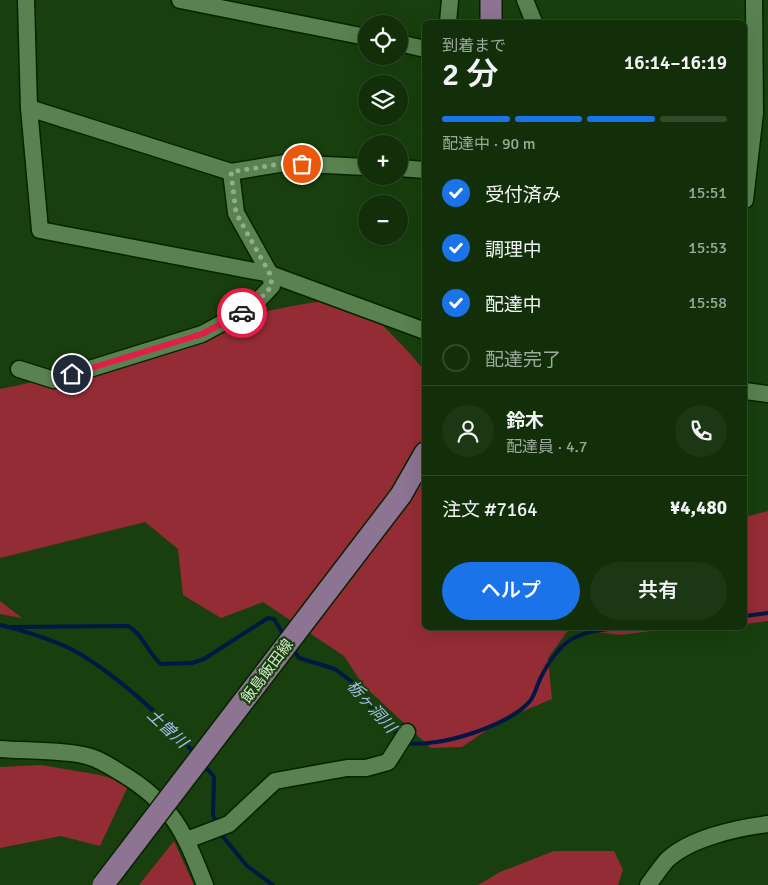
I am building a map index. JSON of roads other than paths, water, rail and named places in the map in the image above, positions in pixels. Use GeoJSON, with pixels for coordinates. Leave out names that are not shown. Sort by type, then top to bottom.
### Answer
{"type":"FeatureCollection","features":[{"type":"Feature","properties":{"kind":"main road"},"geometry":{"type":"LineString","coordinates":[[491,0],[491,20]]}},
{"type":"Feature","properties":{"kind":"main road","name":"飯島飯田線"},"geometry":{"type":"LineString","coordinates":[[103,885],[401,495],[422,458]]}},
{"type":"Feature","properties":{"kind":"street"},"geometry":{"type":"LineString","coordinates":[[26,0],[29,108],[40,230],[270,274],[422,330]]}},
{"type":"Feature","properties":{"kind":"street"},"geometry":{"type":"LineString","coordinates":[[180,0],[358,35]]}},
{"type":"Feature","properties":{"kind":"street"},"geometry":{"type":"LineString","coordinates":[[448,20],[450,0]]}},
{"type":"Feature","properties":{"kind":"street"},"geometry":{"type":"LineString","coordinates":[[525,0],[533,20]]}},
{"type":"Feature","properties":{"kind":"street"},"geometry":{"type":"LineString","coordinates":[[747,184],[756,113],[754,0]]}},
{"type":"Feature","properties":{"kind":"street"},"geometry":{"type":"LineString","coordinates":[[408,45],[422,47]]}},
{"type":"Feature","properties":{"kind":"street"},"geometry":{"type":"LineString","coordinates":[[29,108],[231,172],[285,163],[358,167]]}},
{"type":"Feature","properties":{"kind":"street"},"geometry":{"type":"LineString","coordinates":[[408,169],[422,170]]}},
{"type":"Feature","properties":{"kind":"street"},"geometry":{"type":"LineString","coordinates":[[19,369],[54,380],[202,334],[252,307],[272,286],[270,274],[236,213],[231,172]]}},
{"type":"Feature","properties":{"kind":"street"},"geometry":{"type":"LineString","coordinates":[[747,391],[768,394]]}},
{"type":"Feature","properties":{"kind":"street"},"geometry":{"type":"LineString","coordinates":[[187,840],[229,824],[275,781],[346,768],[366,768],[388,762],[404,736]]}},
{"type":"Feature","properties":{"kind":"street"},"geometry":{"type":"LineString","coordinates":[[0,749],[86,755],[104,762],[135,781],[167,808],[187,840],[206,885]]}},
{"type":"Feature","properties":{"kind":"street"},"geometry":{"type":"LineString","coordinates":[[648,885],[668,860],[698,841],[743,828],[768,824]]}},
{"type":"Feature","properties":{"kind":"waterway","name":"栃ヶ洞川"},"geometry":{"type":"LineString","coordinates":[[747,616],[768,613]]}},
{"type":"Feature","properties":{"kind":"waterway","name":"栃ヶ洞川"},"geometry":{"type":"LineString","coordinates":[[11,627],[128,626],[138,634],[152,655],[161,664],[192,663],[204,659],[268,618],[274,619],[285,637]]}},
{"type":"Feature","properties":{"kind":"waterway","name":"土曽川"},"geometry":{"type":"LineString","coordinates":[[0,625],[27,632],[56,643],[89,659],[138,697],[195,754]]}},
{"type":"Feature","properties":{"kind":"waterway","name":"栃ヶ洞川"},"geometry":{"type":"LineString","coordinates":[[407,743],[420,744],[454,738],[490,727],[506,719],[530,701],[548,664],[563,645],[581,635],[604,630]]}},
{"type":"Feature","properties":{"kind":"waterway","name":"栃ヶ洞川"},"geometry":{"type":"LineString","coordinates":[[293,649],[299,658],[335,669],[360,688],[372,709],[400,736]]}},
{"type":"Feature","properties":{"kind":"waterway","name":"土曽川"},"geometry":{"type":"LineString","coordinates":[[204,765],[214,777],[213,815],[217,824]]}},
{"type":"Feature","properties":{"kind":"waterway","name":"土曽川"},"geometry":{"type":"LineString","coordinates":[[220,833],[247,866],[273,885]]}}]}
